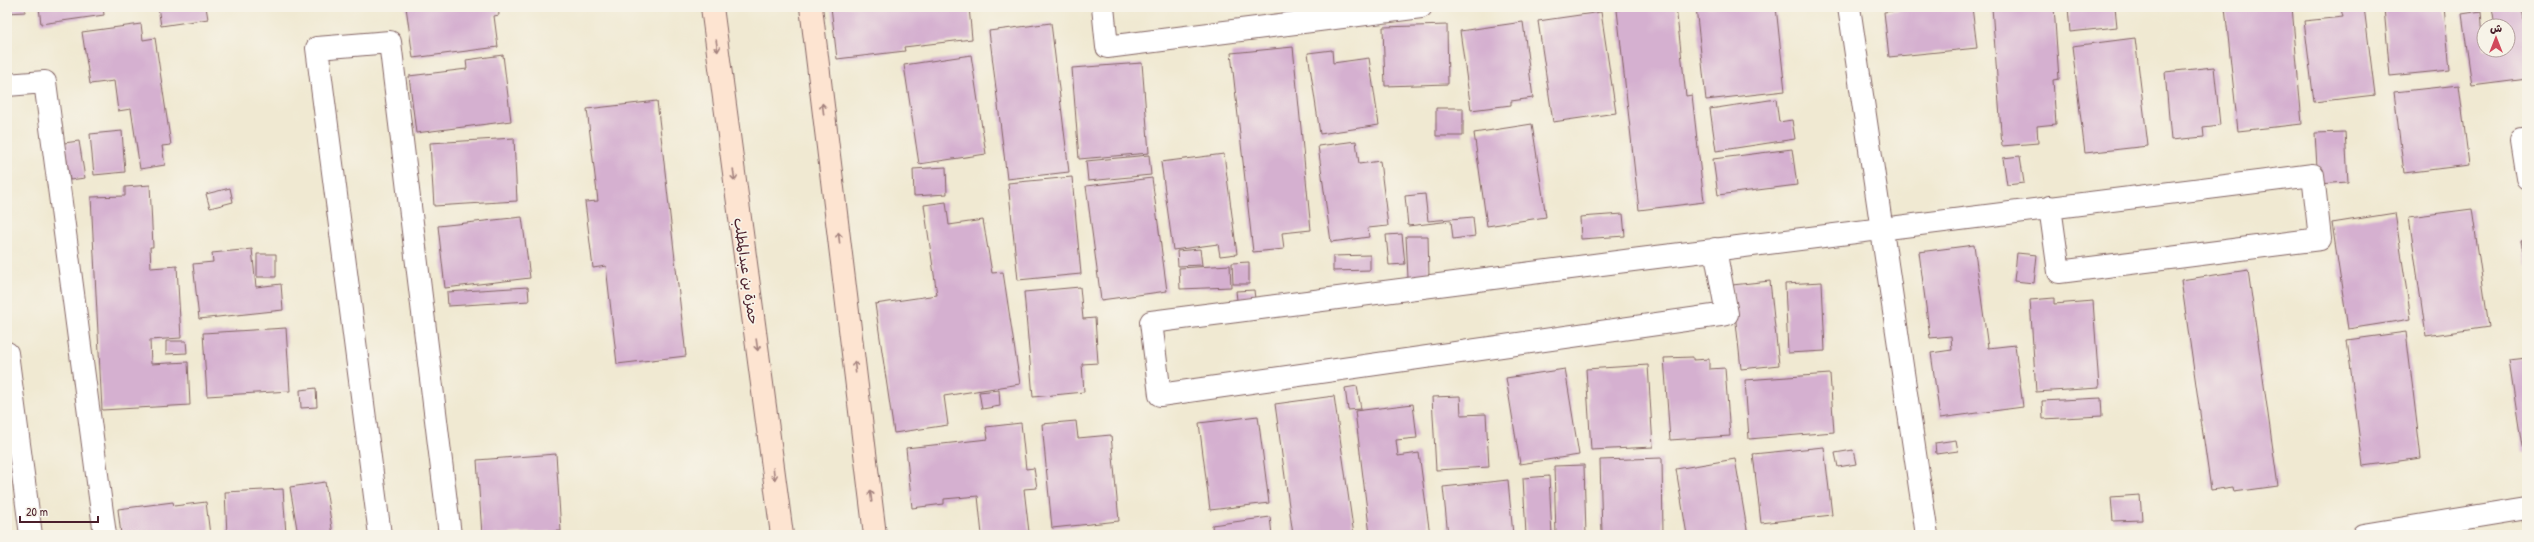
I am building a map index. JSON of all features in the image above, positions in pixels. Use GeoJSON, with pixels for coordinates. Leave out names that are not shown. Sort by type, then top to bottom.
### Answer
{"type":"FeatureCollection","features":[{"type":"Feature","properties":{"kind":"street","name":"حمزة بن عبدالمطلب"},"geometry":{"type":"LineString","coordinates":[[712,7],[782,535]]}},
{"type":"Feature","properties":{"kind":"street"},"geometry":{"type":"LineString","coordinates":[[811,7],[875,535]]}},
{"type":"Feature","properties":{"kind":"street"},"geometry":{"type":"LineString","coordinates":[[1103,7],[1107,47],[1421,7]]}},
{"type":"Feature","properties":{"kind":"street"},"geometry":{"type":"LineString","coordinates":[[1849,7],[1927,535]]}},
{"type":"Feature","properties":{"kind":"street"},"geometry":{"type":"LineString","coordinates":[[380,535],[317,48],[390,42],[450,535]]}},
{"type":"Feature","properties":{"kind":"street"},"geometry":{"type":"LineString","coordinates":[[7,85],[45,82],[105,535]]}},
{"type":"Feature","properties":{"kind":"street"},"geometry":{"type":"LineString","coordinates":[[2527,139],[2521,140],[2527,178]]}},
{"type":"Feature","properties":{"kind":"street"},"geometry":{"type":"LineString","coordinates":[[1715,249],[1726,314],[1160,395],[1151,322],[1715,249],[2050,207],[2313,175],[2320,239],[2059,272],[2050,207]]}},
{"type":"Feature","properties":{"kind":"street"},"geometry":{"type":"LineString","coordinates":[[7,353],[31,535]]}},
{"type":"Feature","properties":{"kind":"street"},"geometry":{"type":"LineString","coordinates":[[2363,535],[2527,508]]}},
{"type":"Feature","properties":{"kind":"building"},"geometry":{"type":"Polygon","coordinates":[[[7,7],[25,7],[25,12],[7,13],[7,7]]]}},
{"type":"Feature","properties":{"kind":"building"},"geometry":{"type":"Polygon","coordinates":[[[39,7],[103,7],[104,15],[41,24],[39,7]]]}},
{"type":"Feature","properties":{"kind":"building"},"geometry":{"type":"Polygon","coordinates":[[[158,7],[206,7],[208,19],[161,26],[158,7]]]}},
{"type":"Feature","properties":{"kind":"building"},"geometry":{"type":"Polygon","coordinates":[[[406,7],[498,7],[499,15],[494,16],[498,47],[413,58],[406,7]]]}},
{"type":"Feature","properties":{"kind":"building"},"geometry":{"type":"Polygon","coordinates":[[[831,7],[969,7],[972,39],[904,47],[905,51],[837,59],[831,7]]]}},
{"type":"Feature","properties":{"kind":"building"},"geometry":{"type":"Polygon","coordinates":[[[1646,7],[1676,7],[1686,96],[1692,95],[1704,202],[1639,210],[1617,10],[1646,7]]]}},
{"type":"Feature","properties":{"kind":"building"},"geometry":{"type":"Polygon","coordinates":[[[1696,7],[1776,7],[1785,91],[1706,100],[1696,7]]]}},
{"type":"Feature","properties":{"kind":"building"},"geometry":{"type":"Polygon","coordinates":[[[1921,7],[1972,7],[1977,48],[1889,57],[1884,12],[1921,7]]]}},
{"type":"Feature","properties":{"kind":"building"},"geometry":{"type":"Polygon","coordinates":[[[1992,7],[2054,7],[2059,79],[2053,80],[2056,124],[2037,126],[2038,143],[2002,146],[1992,7]]]}},
{"type":"Feature","properties":{"kind":"building"},"geometry":{"type":"Polygon","coordinates":[[[2068,7],[2115,7],[2117,27],[2070,32],[2068,7]]]}},
{"type":"Feature","properties":{"kind":"building"},"geometry":{"type":"Polygon","coordinates":[[[2225,7],[2292,7],[2302,124],[2238,131],[2225,7]]]}},
{"type":"Feature","properties":{"kind":"building"},"geometry":{"type":"Polygon","coordinates":[[[2364,7],[2375,95],[2314,102],[2304,21],[2343,17],[2341,9],[2364,7]]]}},
{"type":"Feature","properties":{"kind":"building"},"geometry":{"type":"Polygon","coordinates":[[[2444,7],[2450,70],[2390,76],[2384,8],[2444,7]]]}},
{"type":"Feature","properties":{"kind":"building"},"geometry":{"type":"Polygon","coordinates":[[[2492,7],[2521,7],[2527,48],[2527,79],[2472,86],[2462,14],[2481,11],[2482,18],[2476,18],[2476,58],[2516,58],[2516,18],[2494,18],[2492,7]]]}},
{"type":"Feature","properties":{"kind":"building"},"geometry":{"type":"Polygon","coordinates":[[[1601,12],[1616,113],[1553,122],[1538,21],[1601,12]]]}},
{"type":"Feature","properties":{"kind":"building"},"geometry":{"type":"Polygon","coordinates":[[[1523,22],[1533,98],[1511,101],[1511,105],[1471,110],[1460,31],[1523,22]]]}},
{"type":"Feature","properties":{"kind":"building"},"geometry":{"type":"Polygon","coordinates":[[[1051,23],[1069,172],[1007,179],[989,31],[1051,23]]]}},
{"type":"Feature","properties":{"kind":"building"},"geometry":{"type":"Polygon","coordinates":[[[141,24],[143,40],[155,38],[171,145],[162,146],[165,165],[140,169],[131,109],[118,111],[114,81],[90,84],[82,32],[141,24]]]}},
{"type":"Feature","properties":{"kind":"building"},"geometry":{"type":"Polygon","coordinates":[[[1447,25],[1448,84],[1385,86],[1383,27],[1447,25]]]}},
{"type":"Feature","properties":{"kind":"building"},"geometry":{"type":"Polygon","coordinates":[[[2135,38],[2148,146],[2085,153],[2072,46],[2135,38]]]}},
{"type":"Feature","properties":{"kind":"building"},"geometry":{"type":"Polygon","coordinates":[[[1293,47],[1311,230],[1282,233],[1284,249],[1253,252],[1231,53],[1293,47]]]}},
{"type":"Feature","properties":{"kind":"building"},"geometry":{"type":"Polygon","coordinates":[[[1332,50],[1333,63],[1369,58],[1379,125],[1320,134],[1308,53],[1332,50]]]}},
{"type":"Feature","properties":{"kind":"building"},"geometry":{"type":"Polygon","coordinates":[[[503,55],[511,121],[416,133],[409,76],[467,69],[466,60],[503,55]]]}},
{"type":"Feature","properties":{"kind":"building"},"geometry":{"type":"Polygon","coordinates":[[[971,55],[986,154],[919,164],[904,65],[971,55]]]}},
{"type":"Feature","properties":{"kind":"building"},"geometry":{"type":"Polygon","coordinates":[[[1142,63],[1149,153],[1079,159],[1072,68],[1142,63]]]}},
{"type":"Feature","properties":{"kind":"building"},"geometry":{"type":"Polygon","coordinates":[[[2214,67],[2220,125],[2203,127],[2204,137],[2171,140],[2165,72],[2214,67]]]}},
{"type":"Feature","properties":{"kind":"building"},"geometry":{"type":"Polygon","coordinates":[[[2459,85],[2469,165],[2404,173],[2394,92],[2459,85]]]}},
{"type":"Feature","properties":{"kind":"building"},"geometry":{"type":"Polygon","coordinates":[[[1776,99],[1779,122],[1792,120],[1795,139],[1716,151],[1710,109],[1776,99]]]}},
{"type":"Feature","properties":{"kind":"building"},"geometry":{"type":"Polygon","coordinates":[[[657,101],[686,356],[617,364],[606,266],[593,268],[585,202],[598,201],[587,109],[657,101]]]}},
{"type":"Feature","properties":{"kind":"building"},"geometry":{"type":"Polygon","coordinates":[[[1436,108],[1463,108],[1463,136],[1436,136],[1436,108]]]}},
{"type":"Feature","properties":{"kind":"building"},"geometry":{"type":"Polygon","coordinates":[[[1532,124],[1546,217],[1487,226],[1474,133],[1532,124]]]}},
{"type":"Feature","properties":{"kind":"building"},"geometry":{"type":"Polygon","coordinates":[[[122,131],[125,172],[94,175],[90,134],[122,131]]]}},
{"type":"Feature","properties":{"kind":"building"},"geometry":{"type":"Polygon","coordinates":[[[2345,132],[2348,182],[2318,184],[2315,133],[2345,132]]]}},
{"type":"Feature","properties":{"kind":"building"},"geometry":{"type":"Polygon","coordinates":[[[514,138],[517,201],[434,206],[430,143],[514,138]]]}},
{"type":"Feature","properties":{"kind":"building"},"geometry":{"type":"Polygon","coordinates":[[[79,141],[85,178],[70,180],[64,143],[79,141]]]}},
{"type":"Feature","properties":{"kind":"building"},"geometry":{"type":"Polygon","coordinates":[[[1356,141],[1359,164],[1380,161],[1388,226],[1368,228],[1369,237],[1331,242],[1318,146],[1356,141]]]}},
{"type":"Feature","properties":{"kind":"building"},"geometry":{"type":"Polygon","coordinates":[[[1792,149],[1797,185],[1718,195],[1713,159],[1792,149]]]}},
{"type":"Feature","properties":{"kind":"building"},"geometry":{"type":"Polygon","coordinates":[[[1224,154],[1237,254],[1220,256],[1218,244],[1173,250],[1161,162],[1224,154]]]}},
{"type":"Feature","properties":{"kind":"building"},"geometry":{"type":"Polygon","coordinates":[[[1149,155],[1151,175],[1088,181],[1086,161],[1149,155]]]}},
{"type":"Feature","properties":{"kind":"building"},"geometry":{"type":"Polygon","coordinates":[[[2020,156],[2024,183],[2007,185],[2003,158],[2020,156]]]}},
{"type":"Feature","properties":{"kind":"building"},"geometry":{"type":"Polygon","coordinates":[[[946,167],[947,194],[914,196],[913,169],[946,167]]]}},
{"type":"Feature","properties":{"kind":"building"},"geometry":{"type":"Polygon","coordinates":[[[1072,177],[1081,274],[1018,280],[1008,183],[1072,177]]]}},
{"type":"Feature","properties":{"kind":"building"},"geometry":{"type":"Polygon","coordinates":[[[1152,178],[1167,291],[1101,300],[1086,186],[1152,178]]]}},
{"type":"Feature","properties":{"kind":"building"},"geometry":{"type":"Polygon","coordinates":[[[150,185],[153,247],[150,247],[151,268],[177,266],[181,338],[150,340],[151,364],[188,362],[190,405],[102,410],[91,197],[125,196],[125,187],[150,185]]]}},
{"type":"Feature","properties":{"kind":"building"},"geometry":{"type":"Polygon","coordinates":[[[230,188],[233,202],[210,208],[206,194],[230,188]]]}},
{"type":"Feature","properties":{"kind":"building"},"geometry":{"type":"Polygon","coordinates":[[[1425,194],[1428,221],[1473,217],[1475,236],[1453,239],[1451,221],[1408,226],[1405,196],[1425,194]]]}},
{"type":"Feature","properties":{"kind":"building"},"geometry":{"type":"Polygon","coordinates":[[[946,202],[949,225],[983,220],[992,273],[1003,272],[1020,384],[944,396],[948,425],[894,433],[875,304],[937,295],[924,205],[946,202]]]}},
{"type":"Feature","properties":{"kind":"building"},"geometry":{"type":"Polygon","coordinates":[[[2472,209],[2489,327],[2426,336],[2409,217],[2472,209]]]}},
{"type":"Feature","properties":{"kind":"building"},"geometry":{"type":"Polygon","coordinates":[[[2395,213],[2411,319],[2348,329],[2332,223],[2395,213]]]}},
{"type":"Feature","properties":{"kind":"building"},"geometry":{"type":"Polygon","coordinates":[[[1623,214],[1625,236],[1581,239],[1580,217],[1623,214]]]}},
{"type":"Feature","properties":{"kind":"building"},"geometry":{"type":"Polygon","coordinates":[[[522,217],[530,278],[445,288],[438,226],[522,217]]]}},
{"type":"Feature","properties":{"kind":"building"},"geometry":{"type":"Polygon","coordinates":[[[1402,234],[1405,264],[1389,265],[1386,235],[1402,234]]]}},
{"type":"Feature","properties":{"kind":"building"},"geometry":{"type":"Polygon","coordinates":[[[1406,236],[1428,236],[1429,277],[1408,278],[1406,236]]]}},
{"type":"Feature","properties":{"kind":"building"},"geometry":{"type":"Polygon","coordinates":[[[2527,240],[2527,266],[2526,266],[2521,241],[2527,240]]]}},
{"type":"Feature","properties":{"kind":"building"},"geometry":{"type":"Polygon","coordinates":[[[1974,245],[1988,348],[2015,345],[2023,407],[1940,418],[1931,353],[1952,350],[1951,336],[1930,338],[1919,252],[1974,245]]]}},
{"type":"Feature","properties":{"kind":"building"},"geometry":{"type":"Polygon","coordinates":[[[252,249],[256,287],[281,284],[283,310],[199,319],[193,264],[213,262],[212,253],[252,249]]]}},
{"type":"Feature","properties":{"kind":"building"},"geometry":{"type":"Polygon","coordinates":[[[1200,249],[1202,265],[1178,266],[1177,251],[1200,249]]]}},
{"type":"Feature","properties":{"kind":"building"},"geometry":{"type":"Polygon","coordinates":[[[2017,253],[2037,255],[2034,283],[2014,281],[2017,253]]]}},
{"type":"Feature","properties":{"kind":"building"},"geometry":{"type":"Polygon","coordinates":[[[257,254],[276,254],[276,277],[257,277],[257,254]]]}},
{"type":"Feature","properties":{"kind":"building"},"geometry":{"type":"Polygon","coordinates":[[[1370,255],[1370,270],[1333,271],[1333,256],[1370,255]]]}},
{"type":"Feature","properties":{"kind":"building"},"geometry":{"type":"Polygon","coordinates":[[[1249,262],[1249,284],[1233,284],[1232,263],[1249,262]]]}},
{"type":"Feature","properties":{"kind":"building"},"geometry":{"type":"Polygon","coordinates":[[[1230,265],[1231,287],[1180,289],[1179,268],[1230,265]]]}},
{"type":"Feature","properties":{"kind":"building"},"geometry":{"type":"Polygon","coordinates":[[[2248,270],[2278,486],[2234,492],[2233,487],[2211,490],[2181,280],[2248,270]]]}},
{"type":"Feature","properties":{"kind":"building"},"geometry":{"type":"Polygon","coordinates":[[[1770,281],[1779,365],[1741,369],[1732,285],[1770,281]]]}},
{"type":"Feature","properties":{"kind":"building"},"geometry":{"type":"Polygon","coordinates":[[[1822,282],[1825,351],[1788,353],[1785,284],[1822,282]]]}},
{"type":"Feature","properties":{"kind":"building"},"geometry":{"type":"Polygon","coordinates":[[[528,287],[529,301],[448,306],[447,292],[528,287]]]}},
{"type":"Feature","properties":{"kind":"building"},"geometry":{"type":"Polygon","coordinates":[[[1080,287],[1083,319],[1095,318],[1098,363],[1082,364],[1084,392],[1033,397],[1024,292],[1080,287]]]}},
{"type":"Feature","properties":{"kind":"building"},"geometry":{"type":"Polygon","coordinates":[[[1254,290],[1256,308],[1238,309],[1236,291],[1254,290]]]}},
{"type":"Feature","properties":{"kind":"building"},"geometry":{"type":"Polygon","coordinates":[[[2054,298],[2054,304],[2093,301],[2099,388],[2036,392],[2030,300],[2054,298]]]}},
{"type":"Feature","properties":{"kind":"building"},"geometry":{"type":"Polygon","coordinates":[[[286,328],[290,391],[207,396],[203,333],[286,328]]]}},
{"type":"Feature","properties":{"kind":"building"},"geometry":{"type":"Polygon","coordinates":[[[2406,332],[2421,458],[2363,466],[2347,340],[2406,332]]]}},
{"type":"Feature","properties":{"kind":"building"},"geometry":{"type":"Polygon","coordinates":[[[166,341],[186,341],[187,353],[166,354],[166,341]]]}},
{"type":"Feature","properties":{"kind":"building"},"geometry":{"type":"Polygon","coordinates":[[[1693,357],[1693,360],[1709,359],[1709,369],[1725,368],[1730,436],[1670,440],[1664,358],[1693,357]]]}},
{"type":"Feature","properties":{"kind":"building"},"geometry":{"type":"Polygon","coordinates":[[[2527,358],[2527,452],[2523,453],[2509,360],[2527,358]]]}},
{"type":"Feature","properties":{"kind":"building"},"geometry":{"type":"Polygon","coordinates":[[[1648,365],[1653,447],[1591,450],[1586,369],[1648,365]]]}},
{"type":"Feature","properties":{"kind":"building"},"geometry":{"type":"Polygon","coordinates":[[[1565,369],[1579,455],[1520,464],[1506,378],[1565,369]]]}},
{"type":"Feature","properties":{"kind":"building"},"geometry":{"type":"Polygon","coordinates":[[[1830,374],[1834,432],[1749,439],[1745,380],[1830,374]]]}},
{"type":"Feature","properties":{"kind":"building"},"geometry":{"type":"Polygon","coordinates":[[[1357,386],[1361,409],[1348,410],[1345,388],[1357,386]]]}},
{"type":"Feature","properties":{"kind":"building"},"geometry":{"type":"Polygon","coordinates":[[[316,388],[317,407],[301,408],[300,390],[316,388]]]}},
{"type":"Feature","properties":{"kind":"building"},"geometry":{"type":"Polygon","coordinates":[[[999,390],[1000,406],[982,409],[979,392],[999,390]]]}},
{"type":"Feature","properties":{"kind":"building"},"geometry":{"type":"Polygon","coordinates":[[[1334,396],[1354,535],[1293,535],[1275,404],[1334,396]]]}},
{"type":"Feature","properties":{"kind":"building"},"geometry":{"type":"Polygon","coordinates":[[[1460,396],[1461,415],[1486,414],[1489,467],[1436,470],[1432,397],[1460,396]]]}},
{"type":"Feature","properties":{"kind":"building"},"geometry":{"type":"Polygon","coordinates":[[[2101,398],[2102,416],[2043,419],[2042,401],[2101,398]]]}},
{"type":"Feature","properties":{"kind":"building"},"geometry":{"type":"Polygon","coordinates":[[[1413,404],[1417,438],[1396,440],[1398,456],[1419,453],[1430,535],[1370,535],[1355,411],[1413,404]]]}},
{"type":"Feature","properties":{"kind":"building"},"geometry":{"type":"Polygon","coordinates":[[[1258,416],[1269,503],[1210,510],[1199,423],[1258,416]]]}},
{"type":"Feature","properties":{"kind":"building"},"geometry":{"type":"Polygon","coordinates":[[[1076,421],[1078,438],[1111,435],[1119,521],[1052,528],[1042,424],[1076,421]]]}},
{"type":"Feature","properties":{"kind":"building"},"geometry":{"type":"Polygon","coordinates":[[[1021,423],[1026,469],[1034,468],[1037,488],[1024,489],[1029,532],[982,535],[978,496],[944,499],[944,504],[912,508],[906,448],[988,439],[986,427],[1021,423]]]}},
{"type":"Feature","properties":{"kind":"building"},"geometry":{"type":"Polygon","coordinates":[[[1956,440],[1958,451],[1936,454],[1935,443],[1956,440]]]}},
{"type":"Feature","properties":{"kind":"building"},"geometry":{"type":"Polygon","coordinates":[[[1824,447],[1832,515],[1761,523],[1753,454],[1824,447]]]}},
{"type":"Feature","properties":{"kind":"building"},"geometry":{"type":"Polygon","coordinates":[[[1853,450],[1856,464],[1838,467],[1835,453],[1853,450]]]}},
{"type":"Feature","properties":{"kind":"building"},"geometry":{"type":"Polygon","coordinates":[[[556,454],[561,531],[482,535],[477,460],[556,454]]]}},
{"type":"Feature","properties":{"kind":"building"},"geometry":{"type":"Polygon","coordinates":[[[1662,458],[1663,535],[1602,534],[1600,460],[1662,458]]]}},
{"type":"Feature","properties":{"kind":"building"},"geometry":{"type":"Polygon","coordinates":[[[1735,459],[1748,535],[1687,535],[1676,469],[1735,459]]]}},
{"type":"Feature","properties":{"kind":"building"},"geometry":{"type":"Polygon","coordinates":[[[1584,465],[1586,535],[1556,535],[1554,466],[1584,465]]]}},
{"type":"Feature","properties":{"kind":"building"},"geometry":{"type":"Polygon","coordinates":[[[1549,476],[1552,535],[1526,535],[1523,478],[1549,476]]]}},
{"type":"Feature","properties":{"kind":"building"},"geometry":{"type":"Polygon","coordinates":[[[1508,480],[1513,535],[1448,535],[1443,487],[1508,480]]]}},
{"type":"Feature","properties":{"kind":"building"},"geometry":{"type":"Polygon","coordinates":[[[325,482],[333,535],[298,535],[290,487],[325,482]]]}},
{"type":"Feature","properties":{"kind":"building"},"geometry":{"type":"Polygon","coordinates":[[[283,489],[286,535],[227,535],[225,492],[283,489]]]}},
{"type":"Feature","properties":{"kind":"building"},"geometry":{"type":"Polygon","coordinates":[[[2140,495],[2142,520],[2113,521],[2111,497],[2140,495]]]}},
{"type":"Feature","properties":{"kind":"building"},"geometry":{"type":"Polygon","coordinates":[[[173,502],[174,506],[206,502],[210,535],[121,535],[118,509],[173,502]]]}},
{"type":"Feature","properties":{"kind":"building"},"geometry":{"type":"Polygon","coordinates":[[[1270,517],[1272,535],[1213,535],[1212,525],[1270,517]]]}}]}
